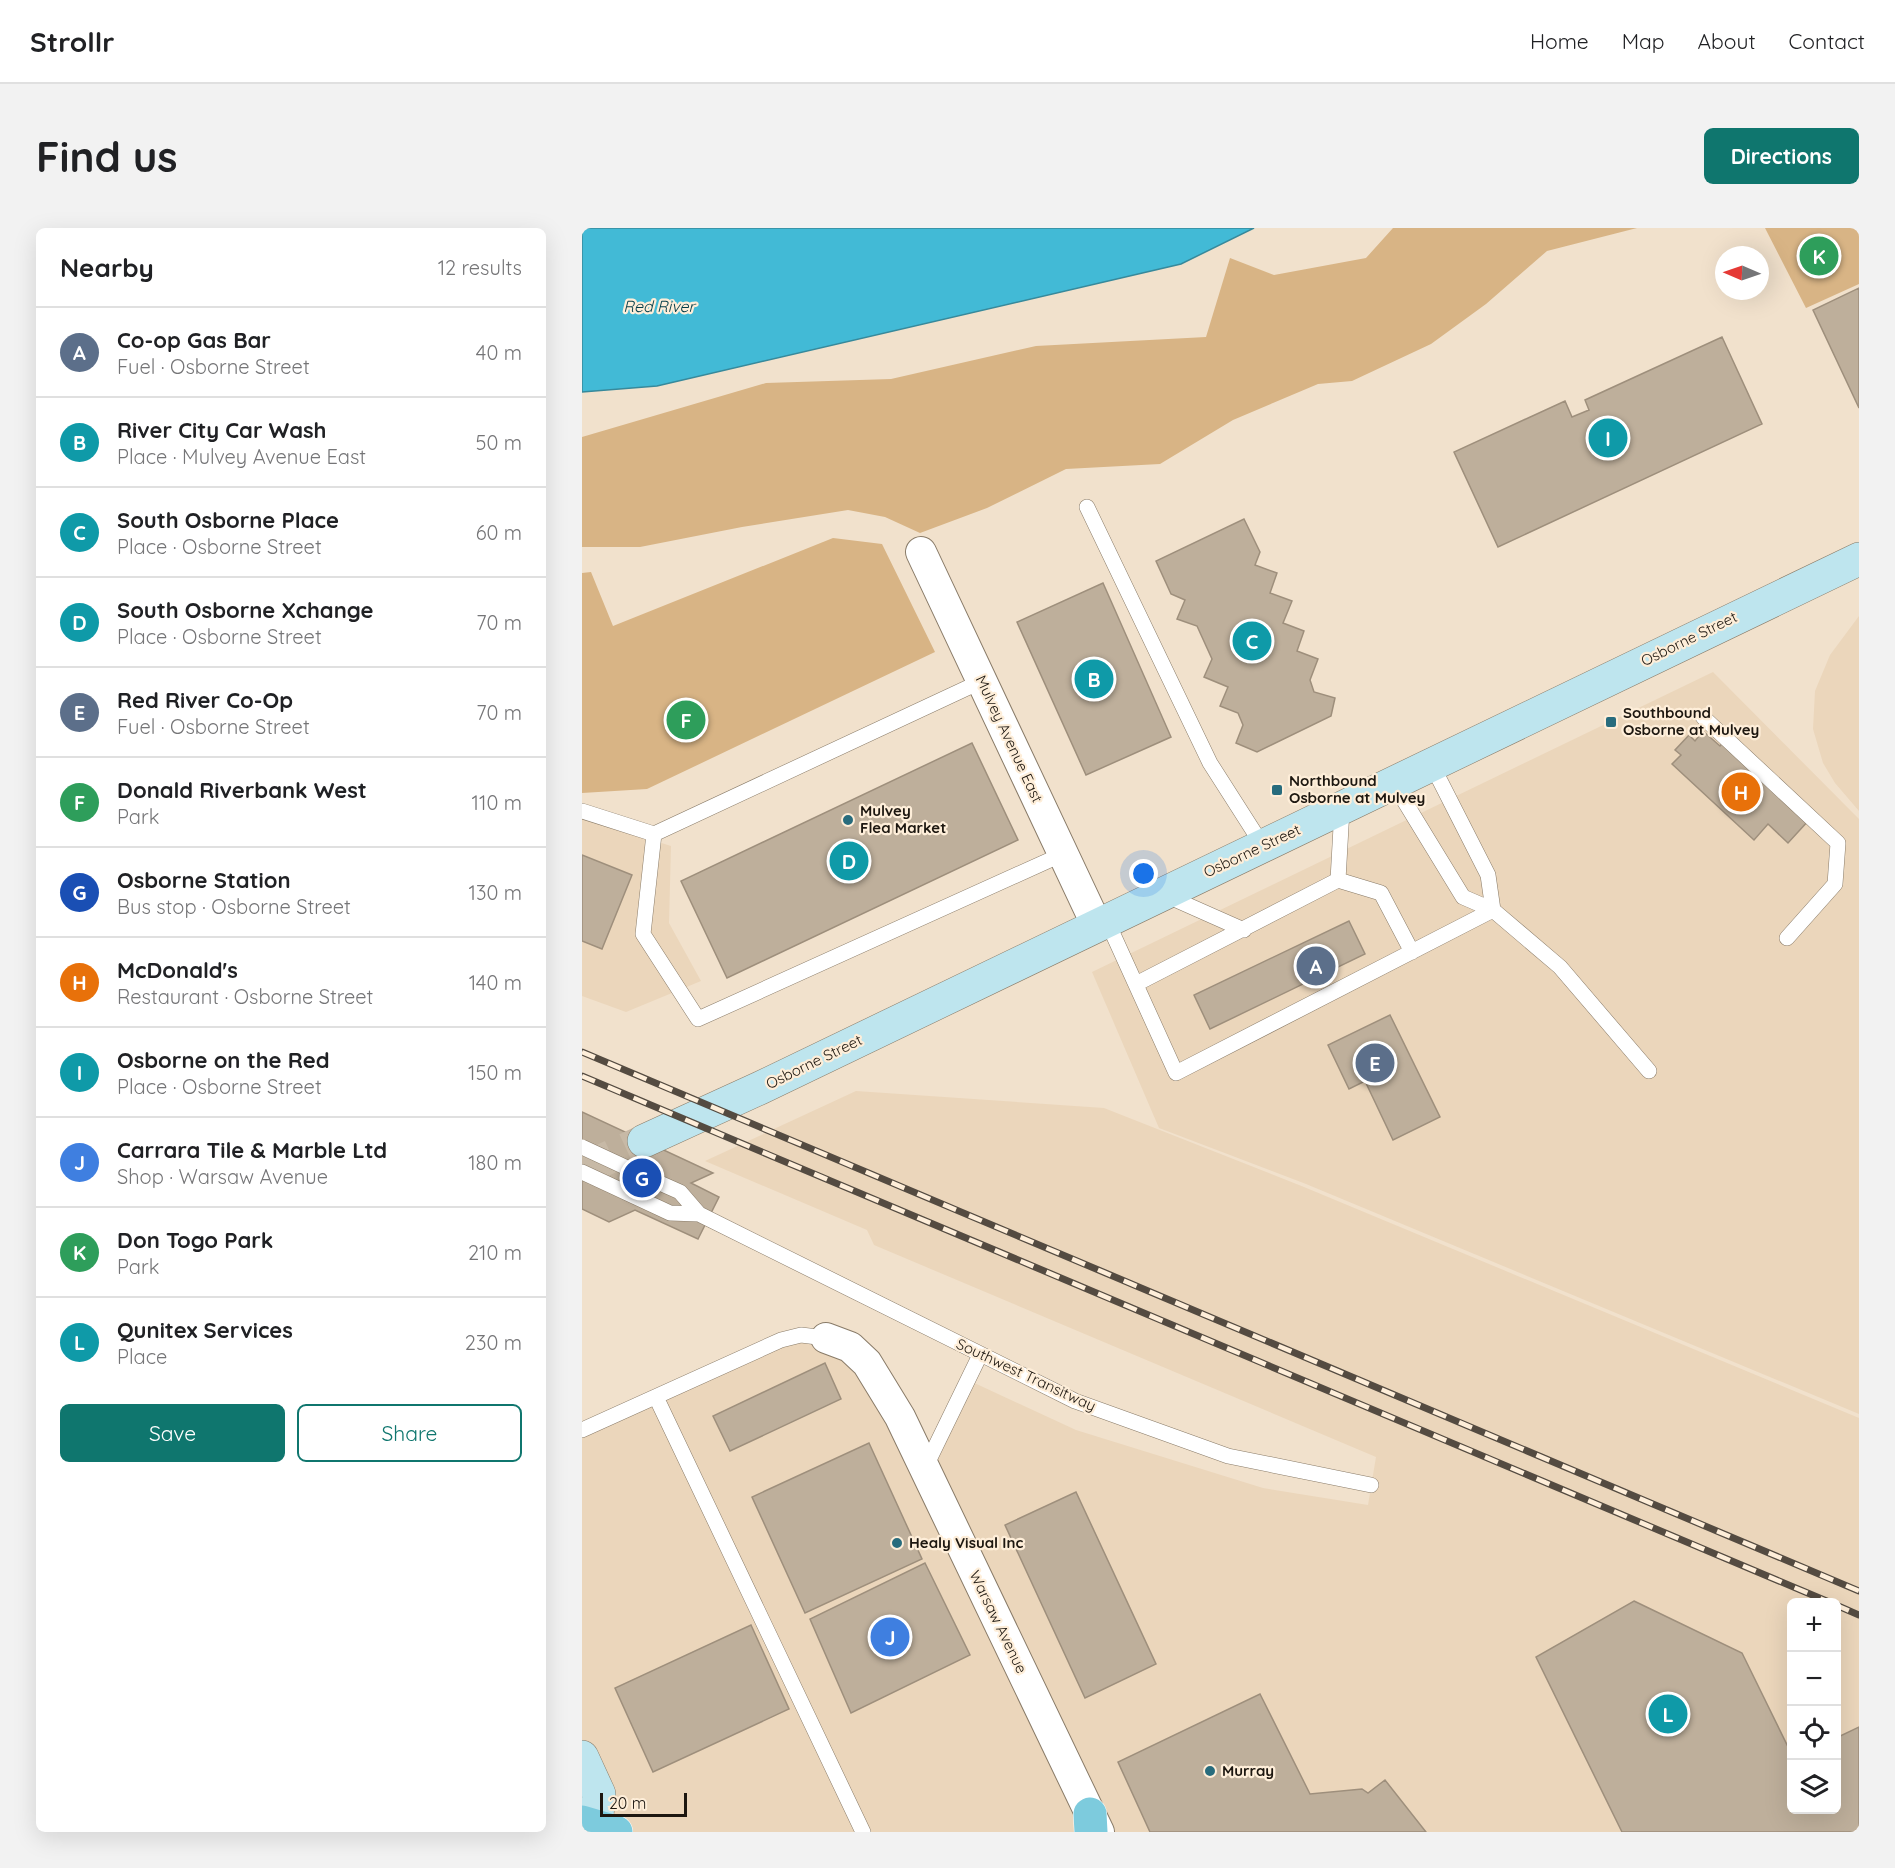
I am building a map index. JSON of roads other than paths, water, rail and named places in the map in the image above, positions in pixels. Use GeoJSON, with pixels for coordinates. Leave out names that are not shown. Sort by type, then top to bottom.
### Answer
{"type":"FeatureCollection","features":[{"type":"Feature","properties":{"kind":"main road","name":"Osborne Street"},"geometry":{"type":"LineString","coordinates":[[644,1141],[1342,809],[1677,644],[1859,559]]}},
{"type":"Feature","properties":{"kind":"main road"},"geometry":{"type":"LineString","coordinates":[[582,1757],[599,1794],[598,1826]]}},
{"type":"Feature","properties":{"kind":"street","name":"Mulvey Avenue East"},"geometry":{"type":"LineString","coordinates":[[921,552],[1064,854],[1102,923]]}},
{"type":"Feature","properties":{"kind":"street","name":"Warsaw Avenue"},"geometry":{"type":"LineString","coordinates":[[826,1338],[850,1347],[867,1363],[900,1417],[1093,1826]]}},
{"type":"Feature","properties":{"kind":"lane"},"geometry":{"type":"LineString","coordinates":[[1087,507],[1210,763],[1263,846]]}},
{"type":"Feature","properties":{"kind":"lane"},"geometry":{"type":"LineString","coordinates":[[582,811],[654,834],[982,681]]}},
{"type":"Feature","properties":{"kind":"lane"},"geometry":{"type":"LineString","coordinates":[[1703,717],[1838,843],[1835,884],[1787,938]]}},
{"type":"Feature","properties":{"kind":"lane"},"geometry":{"type":"LineString","coordinates":[[1432,765],[1488,875],[1493,910]]}},
{"type":"Feature","properties":{"kind":"lane"},"geometry":{"type":"LineString","coordinates":[[1394,784],[1463,897],[1493,910],[1560,967],[1649,1071]]}},
{"type":"Feature","properties":{"kind":"lane"},"geometry":{"type":"LineString","coordinates":[[1338,880],[1342,809]]}},
{"type":"Feature","properties":{"kind":"lane"},"geometry":{"type":"LineString","coordinates":[[654,834],[643,934],[699,1019],[1064,854]]}},
{"type":"Feature","properties":{"kind":"lane"},"geometry":{"type":"LineString","coordinates":[[1136,984],[1338,880],[1381,893],[1412,952]]}},
{"type":"Feature","properties":{"kind":"lane"},"geometry":{"type":"LineString","coordinates":[[1162,894],[1244,930]]}},
{"type":"Feature","properties":{"kind":"lane"},"geometry":{"type":"LineString","coordinates":[[1102,923],[1136,984],[1176,1073],[1493,910]]}},
{"type":"Feature","properties":{"kind":"lane","name":"Southwest Transitway"},"geometry":{"type":"LineString","coordinates":[[582,1147],[680,1192],[699,1214],[1075,1401],[1228,1456],[1371,1485]]}},
{"type":"Feature","properties":{"kind":"lane","name":"Southwest Transitway"},"geometry":{"type":"LineString","coordinates":[[582,1172],[670,1213],[699,1214]]}},
{"type":"Feature","properties":{"kind":"lane"},"geometry":{"type":"LineString","coordinates":[[582,1430],[781,1340],[801,1335],[826,1338]]}},
{"type":"Feature","properties":{"kind":"lane"},"geometry":{"type":"LineString","coordinates":[[925,1468],[980,1355]]}},
{"type":"Feature","properties":{"kind":"lane"},"geometry":{"type":"LineString","coordinates":[[656,1396],[863,1832]]}},
{"type":"Feature","properties":{"kind":"water","name":"Red River"},"geometry":{"type":"Polygon","coordinates":[[[582,228],[1254,228],[1181,264],[657,386],[582,392],[582,228]]]}},
{"type":"Feature","properties":{"kind":"tunnel"},"geometry":{"type":"LineString","coordinates":[[582,1170],[644,1141]]}},
{"type":"Feature","properties":{"kind":"railway"},"geometry":{"type":"LineString","coordinates":[[582,1052],[1859,1591]]}},
{"type":"Feature","properties":{"kind":"railway"},"geometry":{"type":"LineString","coordinates":[[582,1076],[1820,1598]]}},
{"type":"Feature","properties":{"kind":"railway"},"geometry":{"type":"LineString","coordinates":[[1841,1607],[1859,1615]]}},
{"type":"Feature","properties":{"kind":"place","name":"Don Togo Park"},"geometry":{"type":"Point","coordinates":[1819,256]}},
{"type":"Feature","properties":{"kind":"place","name":"Osborne on the Red"},"geometry":{"type":"Point","coordinates":[1608,438]}},
{"type":"Feature","properties":{"kind":"place","name":"South Osborne Place"},"geometry":{"type":"Point","coordinates":[1252,641]}},
{"type":"Feature","properties":{"kind":"place","name":"River City Car Wash"},"geometry":{"type":"Point","coordinates":[1094,679]}},
{"type":"Feature","properties":{"kind":"place","name":"Donald Riverbank West"},"geometry":{"type":"Point","coordinates":[686,720]}},
{"type":"Feature","properties":{"kind":"place","name":"Southbound Osborne at Mulvey"},"geometry":{"type":"Point","coordinates":[1611,722]}},
{"type":"Feature","properties":{"kind":"place","name":"Northbound Osborne at Mulvey"},"geometry":{"type":"Point","coordinates":[1277,790]}},
{"type":"Feature","properties":{"kind":"place","name":"McDonald's"},"geometry":{"type":"Point","coordinates":[1741,792]}},
{"type":"Feature","properties":{"kind":"place","name":"Mulvey Flea Market"},"geometry":{"type":"Point","coordinates":[848,820]}},
{"type":"Feature","properties":{"kind":"place","name":"South Osborne Xchange"},"geometry":{"type":"Point","coordinates":[849,861]}},
{"type":"Feature","properties":{"kind":"place","name":"Co-op Gas Bar"},"geometry":{"type":"Point","coordinates":[1316,966]}},
{"type":"Feature","properties":{"kind":"place","name":"Red River Co-Op"},"geometry":{"type":"Point","coordinates":[1375,1063]}},
{"type":"Feature","properties":{"kind":"place","name":"Osborne Station"},"geometry":{"type":"Point","coordinates":[642,1178]}},
{"type":"Feature","properties":{"kind":"place","name":"Healy Visual Inc"},"geometry":{"type":"Point","coordinates":[897,1543]}},
{"type":"Feature","properties":{"kind":"place","name":"Carrara Tile & Marble Ltd"},"geometry":{"type":"Point","coordinates":[890,1637]}},
{"type":"Feature","properties":{"kind":"place","name":"Qunitex Services"},"geometry":{"type":"Point","coordinates":[1668,1714]}},
{"type":"Feature","properties":{"kind":"place","name":"Murray"},"geometry":{"type":"Point","coordinates":[1210,1771]}}]}
